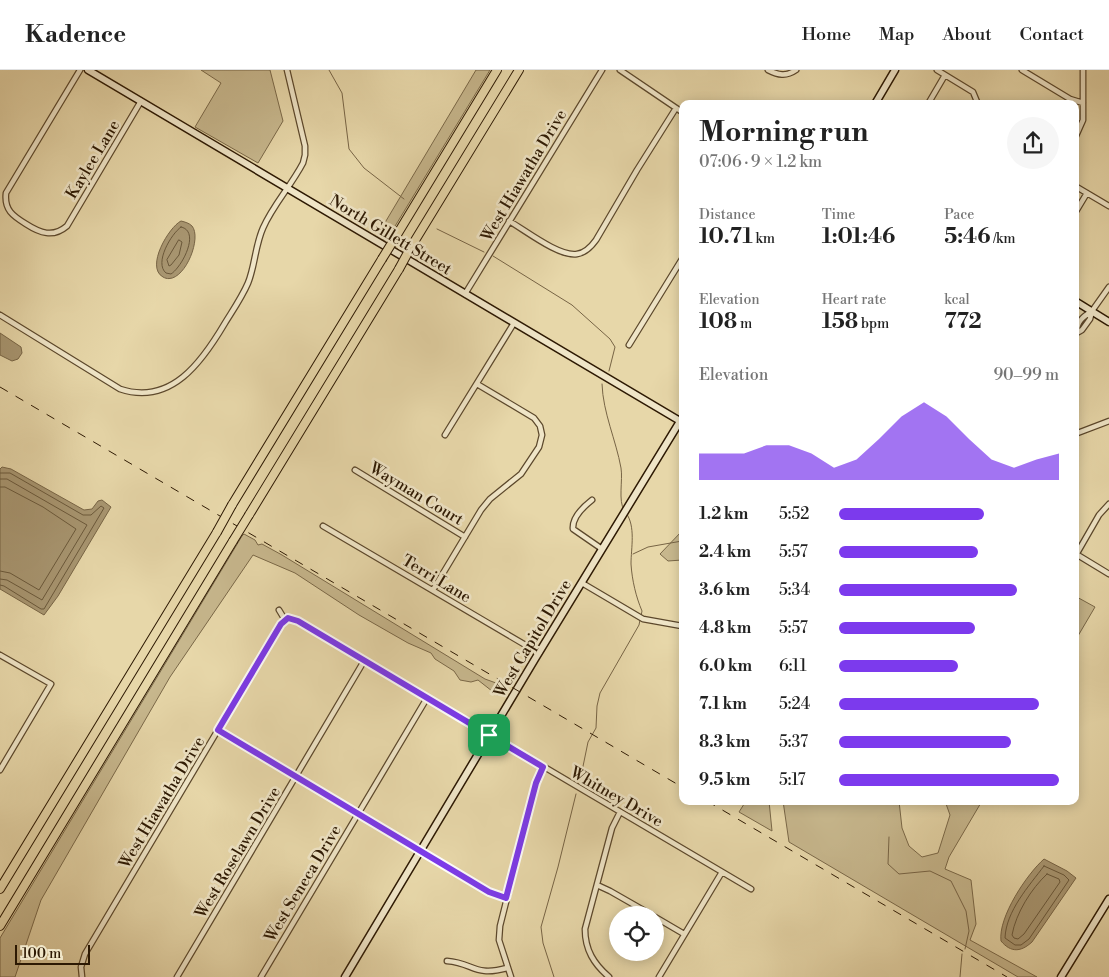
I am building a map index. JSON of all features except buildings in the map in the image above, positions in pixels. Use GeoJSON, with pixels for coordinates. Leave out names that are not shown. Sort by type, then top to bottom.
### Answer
{"type":"FeatureCollection","features":[{"type":"Feature","properties":{"kind":"highway"},"geometry":{"type":"LineString","coordinates":[[0,889],[497,70]]}},
{"type":"Feature","properties":{"kind":"highway"},"geometry":{"type":"LineString","coordinates":[[0,926],[519,70]]}},
{"type":"Feature","properties":{"kind":"street","name":"Kaylee Lane"},"geometry":{"type":"LineString","coordinates":[[80,70],[8,186],[6,193],[6,204],[12,215],[39,232],[51,233],[63,229],[71,219],[142,101]]}},
{"type":"Feature","properties":{"kind":"street","name":"North Gillett Street"},"geometry":{"type":"LineString","coordinates":[[88,70],[514,323],[679,418]]}},
{"type":"Feature","properties":{"kind":"street"},"geometry":{"type":"LineString","coordinates":[[1,317],[120,389],[130,392],[145,394],[165,388],[173,384],[199,362],[219,333],[248,284],[263,228],[303,163],[305,150],[287,70]]}},
{"type":"Feature","properties":{"kind":"street","name":"West Hiawatha Drive"},"geometry":{"type":"LineString","coordinates":[[465,294],[602,70]]}},
{"type":"Feature","properties":{"kind":"street"},"geometry":{"type":"LineString","coordinates":[[620,70],[679,110]]}},
{"type":"Feature","properties":{"kind":"street"},"geometry":{"type":"LineString","coordinates":[[768,70],[780,75],[790,74],[796,70]]}},
{"type":"Feature","properties":{"kind":"street"},"geometry":{"type":"LineString","coordinates":[[877,100],[895,70]]}},
{"type":"Feature","properties":{"kind":"street"},"geometry":{"type":"LineString","coordinates":[[937,70],[973,92],[976,100]]}},
{"type":"Feature","properties":{"kind":"street"},"geometry":{"type":"LineString","coordinates":[[1022,70],[1073,100]]}},
{"type":"Feature","properties":{"kind":"street"},"geometry":{"type":"LineString","coordinates":[[1079,131],[1082,125],[1083,70]]}},
{"type":"Feature","properties":{"kind":"street"},"geometry":{"type":"LineString","coordinates":[[930,100],[946,75]]}},
{"type":"Feature","properties":{"kind":"street"},"geometry":{"type":"LineString","coordinates":[[1079,102],[1083,103]]}},
{"type":"Feature","properties":{"kind":"street"},"geometry":{"type":"LineString","coordinates":[[509,221],[563,252],[576,254],[589,248],[596,240],[676,108]]}},
{"type":"Feature","properties":{"kind":"street"},"geometry":{"type":"LineString","coordinates":[[1079,188],[1109,206]]}},
{"type":"Feature","properties":{"kind":"street"},"geometry":{"type":"LineString","coordinates":[[1079,206],[1087,193]]}},
{"type":"Feature","properties":{"kind":"street"},"geometry":{"type":"LineString","coordinates":[[629,344],[679,264]]}},
{"type":"Feature","properties":{"kind":"street"},"geometry":{"type":"LineString","coordinates":[[1079,323],[1084,316],[1092,311],[1109,287]]}},
{"type":"Feature","properties":{"kind":"street"},"geometry":{"type":"LineString","coordinates":[[1079,303],[1109,322]]}},
{"type":"Feature","properties":{"kind":"street"},"geometry":{"type":"LineString","coordinates":[[445,435],[514,323]]}},
{"type":"Feature","properties":{"kind":"street"},"geometry":{"type":"LineString","coordinates":[[433,590],[485,505],[496,494],[516,480],[525,470],[539,447],[542,435],[540,426],[534,418],[478,384]]}},
{"type":"Feature","properties":{"kind":"street"},"geometry":{"type":"LineString","coordinates":[[1079,432],[1109,421]]}},
{"type":"Feature","properties":{"kind":"street","name":"West Capitol Drive"},"geometry":{"type":"LineString","coordinates":[[345,977],[538,653],[679,422]]}},
{"type":"Feature","properties":{"kind":"street","name":"Wayman Court"},"geometry":{"type":"LineString","coordinates":[[355,470],[465,537]]}},
{"type":"Feature","properties":{"kind":"street"},"geometry":{"type":"LineString","coordinates":[[592,500],[583,506],[574,522],[573,530],[602,549]]}},
{"type":"Feature","properties":{"kind":"street"},"geometry":{"type":"LineString","coordinates":[[1079,549],[1099,515],[1109,504]]}},
{"type":"Feature","properties":{"kind":"street","name":"Terri Lane"},"geometry":{"type":"LineString","coordinates":[[323,526],[538,653]]}},
{"type":"Feature","properties":{"kind":"street"},"geometry":{"type":"LineString","coordinates":[[1079,556],[1109,574]]}},
{"type":"Feature","properties":{"kind":"street"},"geometry":{"type":"LineString","coordinates":[[582,583],[644,619],[679,625]]}},
{"type":"Feature","properties":{"kind":"street"},"geometry":{"type":"LineString","coordinates":[[279,610],[287,619]]}},
{"type":"Feature","properties":{"kind":"street","name":"West Hiawatha Drive"},"geometry":{"type":"LineString","coordinates":[[82,977],[81,967],[85,954],[279,627],[287,619]]}},
{"type":"Feature","properties":{"kind":"street","name":"Whitney Drive"},"geometry":{"type":"LineString","coordinates":[[287,619],[298,621],[751,889]]}},
{"type":"Feature","properties":{"kind":"street"},"geometry":{"type":"LineString","coordinates":[[0,655],[51,684],[0,770]]}},
{"type":"Feature","properties":{"kind":"street","name":"West Roselawn Drive"},"geometry":{"type":"LineString","coordinates":[[177,977],[364,661]]}},
{"type":"Feature","properties":{"kind":"street","name":"West Seneca Drive"},"geometry":{"type":"LineString","coordinates":[[261,977],[427,698]]}},
{"type":"Feature","properties":{"kind":"street"},"geometry":{"type":"LineString","coordinates":[[218,730],[489,892],[506,898]]}},
{"type":"Feature","properties":{"kind":"street"},"geometry":{"type":"LineString","coordinates":[[511,977],[499,940],[500,926],[536,783],[543,767]]}},
{"type":"Feature","properties":{"kind":"street"},"geometry":{"type":"LineString","coordinates":[[609,977],[595,964],[585,933],[612,828],[620,812]]}},
{"type":"Feature","properties":{"kind":"street"},"geometry":{"type":"LineString","coordinates":[[659,977],[722,872]]}},
{"type":"Feature","properties":{"kind":"street"},"geometry":{"type":"LineString","coordinates":[[597,885],[636,906]]}},
{"type":"Feature","properties":{"kind":"street"},"geometry":{"type":"LineString","coordinates":[[1061,977],[1109,899]]}},
{"type":"Feature","properties":{"kind":"street"},"geometry":{"type":"LineString","coordinates":[[664,922],[684,934]]}},
{"type":"Feature","properties":{"kind":"street"},"geometry":{"type":"LineString","coordinates":[[447,961],[459,963],[484,974],[507,968]]}},
{"type":"Feature","properties":{"kind":"shaded area"},"geometry":{"type":"Polygon","coordinates":[[[201,70],[270,70],[283,121],[258,163],[195,127],[221,83],[201,70]]]}},
{"type":"Feature","properties":{"kind":"shaded area"},"geometry":{"type":"Polygon","coordinates":[[[476,70],[490,70],[386,241],[377,236],[476,70]]]}},
{"type":"Feature","properties":{"kind":"shaded area"},"geometry":{"type":"Polygon","coordinates":[[[244,534],[255,540],[258,545],[262,544],[282,555],[485,679],[496,683],[500,690],[505,693],[497,695],[478,680],[471,682],[460,680],[454,671],[435,659],[431,653],[408,643],[359,615],[295,573],[253,555],[170,677],[41,900],[15,977],[0,977],[0,938],[244,534]]]}},
{"type":"Feature","properties":{"kind":"shaded area"},"geometry":{"type":"Polygon","coordinates":[[[679,534],[679,560],[668,561],[660,554],[679,534]]]}},
{"type":"Feature","properties":{"kind":"shaded area"},"geometry":{"type":"Polygon","coordinates":[[[1079,598],[1095,607],[1079,634],[1079,598]]]}},
{"type":"Feature","properties":{"kind":"shaded area"},"geometry":{"type":"Polygon","coordinates":[[[743,805],[769,805],[772,831],[739,812],[743,805]]]}},
{"type":"Feature","properties":{"kind":"shaded area"},"geometry":{"type":"Polygon","coordinates":[[[784,805],[899,805],[902,828],[909,846],[922,857],[938,853],[950,815],[946,805],[980,805],[949,857],[945,869],[971,880],[976,924],[970,940],[1037,977],[1018,977],[789,842],[784,805]]]}},
{"type":"Feature","properties":{"kind":"water"},"geometry":{"type":"Polygon","coordinates":[[[181,221],[191,225],[195,232],[193,251],[183,269],[177,275],[170,278],[163,277],[158,272],[158,256],[165,239],[181,221]]]}},
{"type":"Feature","properties":{"kind":"water"},"geometry":{"type":"Polygon","coordinates":[[[0,333],[21,347],[22,353],[18,359],[12,361],[0,355],[0,333]]]}},
{"type":"Feature","properties":{"kind":"water"},"geometry":{"type":"Polygon","coordinates":[[[2,467],[11,469],[84,510],[92,509],[98,501],[102,500],[111,507],[58,596],[44,615],[0,589],[0,469],[2,467]]]}},
{"type":"Feature","properties":{"kind":"water"},"geometry":{"type":"Polygon","coordinates":[[[1044,859],[1076,878],[1032,942],[1024,948],[1016,950],[1009,948],[1001,941],[1004,920],[1022,885],[1044,859]]]}},
{"type":"Feature","properties":{"kind":"waterway"},"geometry":{"type":"LineString","coordinates":[[329,70],[342,93],[349,149],[364,168],[404,199]]}},
{"type":"Feature","properties":{"kind":"waterway"},"geometry":{"type":"LineString","coordinates":[[437,229],[484,252]]}},
{"type":"Feature","properties":{"kind":"waterway"},"geometry":{"type":"LineString","coordinates":[[493,256],[572,305],[610,339],[615,347],[609,371]]}},
{"type":"Feature","properties":{"kind":"waterway"},"geometry":{"type":"LineString","coordinates":[[602,384],[607,416],[621,468],[621,501],[624,510]]}},
{"type":"Feature","properties":{"kind":"waterway"},"geometry":{"type":"LineString","coordinates":[[626,513],[631,524],[631,564],[633,582],[642,611],[641,616]]}},
{"type":"Feature","properties":{"kind":"waterway"},"geometry":{"type":"LineString","coordinates":[[633,554],[648,547],[679,542]]}},
{"type":"Feature","properties":{"kind":"waterway"},"geometry":{"type":"LineString","coordinates":[[580,781],[588,742],[596,728],[597,706],[600,693],[639,625],[640,620]]}},
{"type":"Feature","properties":{"kind":"waterway"},"geometry":{"type":"LineString","coordinates":[[554,977],[543,943],[541,927],[576,794]]}},
{"type":"Feature","properties":{"kind":"waterway"},"geometry":{"type":"LineString","coordinates":[[889,837],[888,864],[899,874],[930,871],[951,881],[966,911],[969,931],[965,949]]}},
{"type":"Feature","properties":{"kind":"waterway"},"geometry":{"type":"LineString","coordinates":[[960,977],[962,954]]}},
{"type":"Feature","properties":{"kind":"railway"},"geometry":{"type":"LineString","coordinates":[[0,387],[679,785]]}},
{"type":"Feature","properties":{"kind":"railway"},"geometry":{"type":"LineString","coordinates":[[714,805],[1007,977]]}},
{"type":"Feature","properties":{"kind":"route"},"geometry":{"type":"LineString","coordinates":[[288,618],[298,621],[489,735],[543,767],[536,783],[506,898],[489,892],[218,730],[281,624],[288,618]]}}]}
